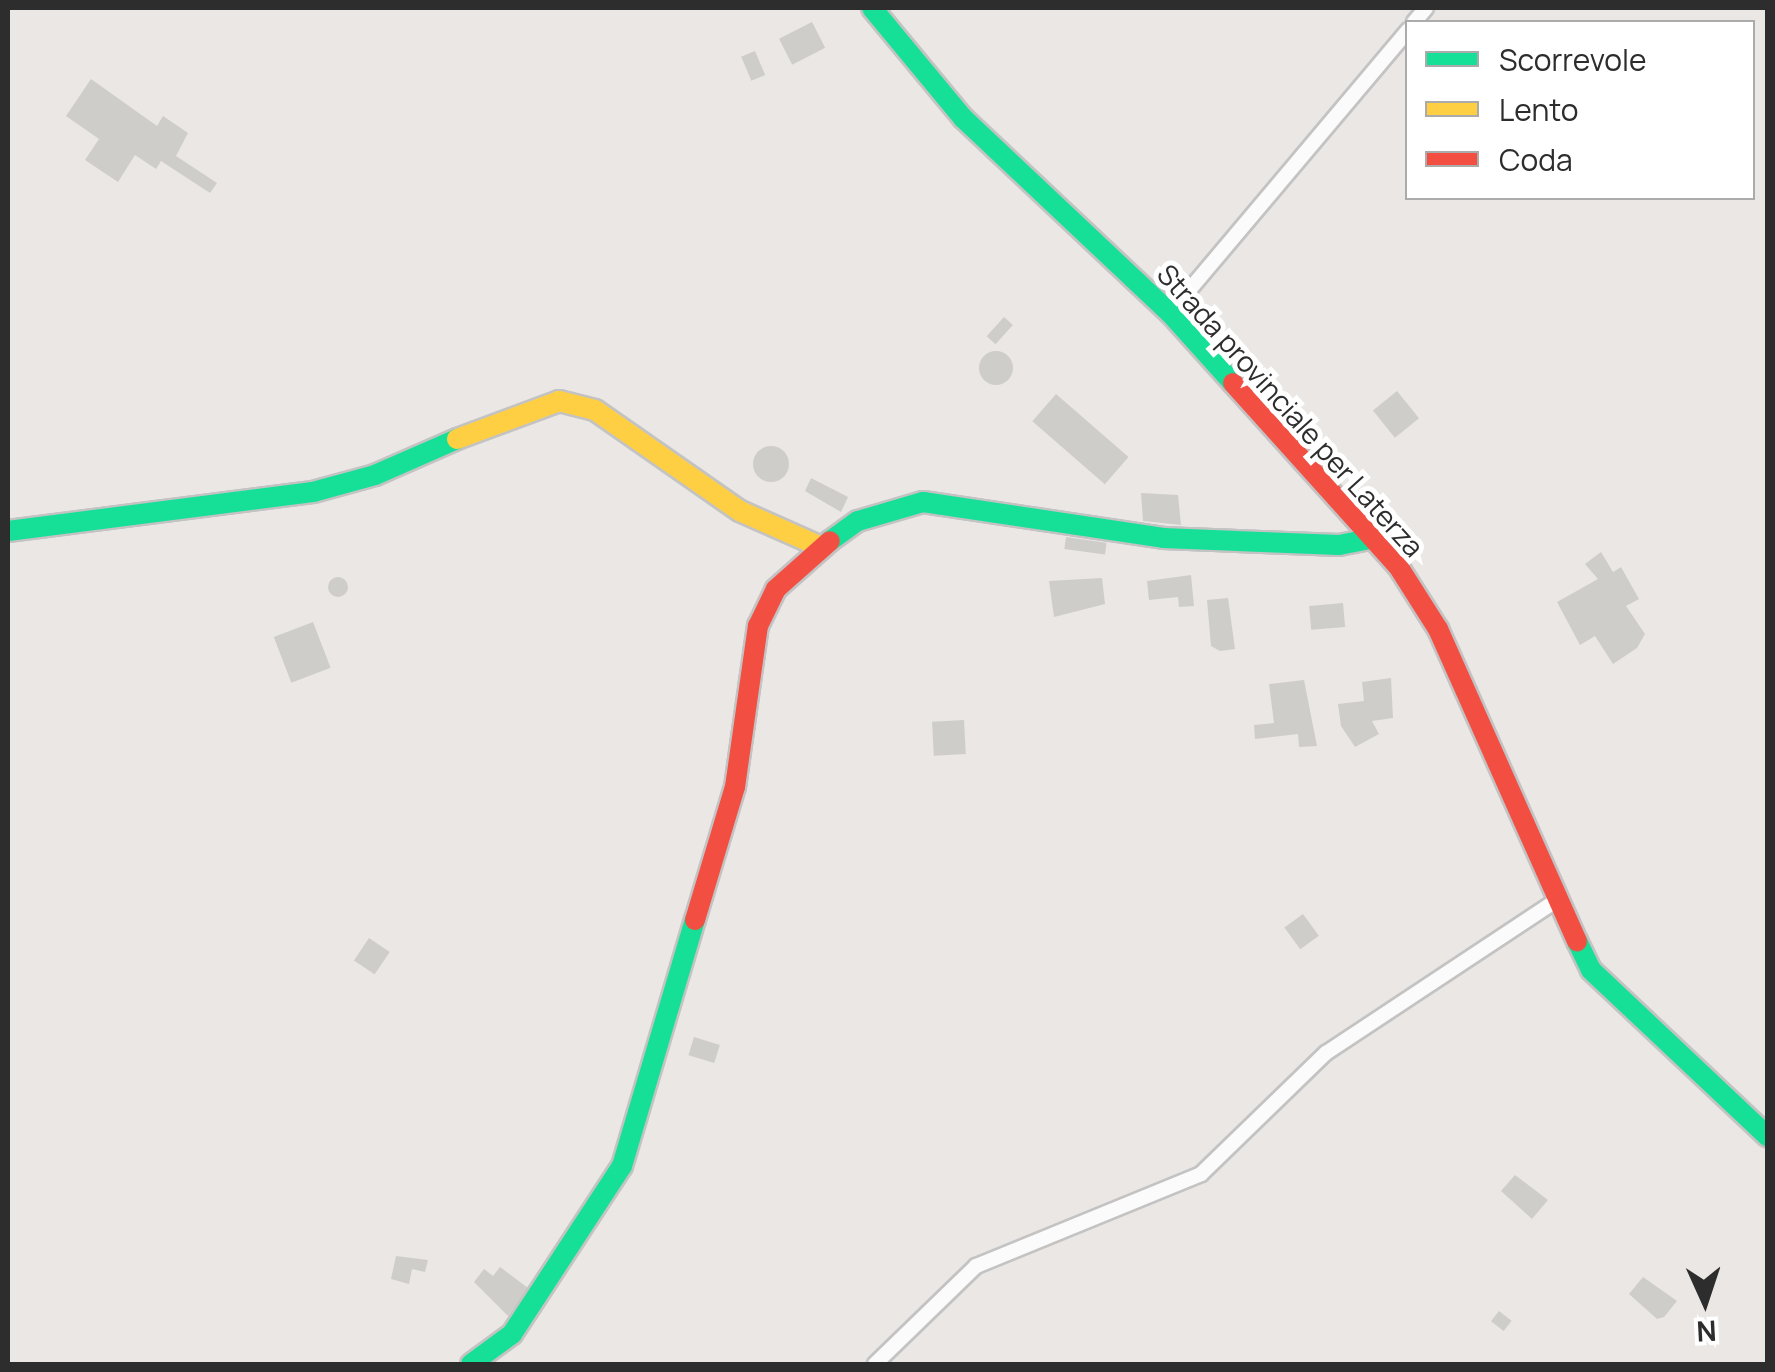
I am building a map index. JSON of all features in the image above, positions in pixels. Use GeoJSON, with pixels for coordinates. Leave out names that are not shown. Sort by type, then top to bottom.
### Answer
{"type":"FeatureCollection","features":[{"type":"Feature","properties":{"kind":"street","name":"Strada provinciale per Laterza"},"geometry":{"type":"LineString","coordinates":[[872,8],[964,118],[1170,313],[1376,538],[1438,629],[1556,902],[1602,984],[1768,1137]]}},
{"type":"Feature","properties":{"kind":"street"},"geometry":{"type":"LineString","coordinates":[[1170,313],[1405,34]]}},
{"type":"Feature","properties":{"kind":"street"},"geometry":{"type":"LineString","coordinates":[[8,531],[313,492],[376,475],[517,412],[559,401],[595,410],[740,511],[819,546]]}},
{"type":"Feature","properties":{"kind":"street"},"geometry":{"type":"LineString","coordinates":[[471,1364],[512,1334],[538,1300],[622,1166],[735,787],[758,626],[788,573],[819,546],[877,512],[923,502],[1163,538],[1310,545],[1376,538]]}},
{"type":"Feature","properties":{"kind":"street"},"geometry":{"type":"LineString","coordinates":[[875,1364],[976,1266],[1201,1174],[1326,1053],[1556,902]]}},
{"type":"Feature","properties":{"kind":"building"},"geometry":{"type":"Polygon","coordinates":[[[812,22],[825,48],[792,65],[779,39],[812,22]]]}},
{"type":"Feature","properties":{"kind":"building"},"geometry":{"type":"Polygon","coordinates":[[[755,51],[765,75],[751,81],[741,57],[755,51]]]}},
{"type":"Feature","properties":{"kind":"building"},"geometry":{"type":"Polygon","coordinates":[[[91,79],[157,126],[163,116],[188,133],[176,156],[217,183],[210,193],[161,161],[156,169],[135,155],[118,182],[85,160],[99,139],[66,116],[91,79]]]}},
{"type":"Feature","properties":{"kind":"building"},"geometry":{"type":"Polygon","coordinates":[[[1004,317],[1013,325],[996,344],[987,336],[1004,317]]]}},
{"type":"Feature","properties":{"kind":"building"},"geometry":{"type":"Polygon","coordinates":[[[996,351],[1008,356],[1013,368],[1008,380],[996,385],[984,380],[979,368],[984,356],[996,351]]]}},
{"type":"Feature","properties":{"kind":"building"},"geometry":{"type":"Polygon","coordinates":[[[1397,391],[1419,418],[1395,438],[1373,411],[1397,391]]]}},
{"type":"Feature","properties":{"kind":"building"},"geometry":{"type":"Polygon","coordinates":[[[1056,394],[1128,457],[1105,484],[1032,421],[1056,394]]]}},
{"type":"Feature","properties":{"kind":"building"},"geometry":{"type":"Polygon","coordinates":[[[771,446],[784,451],[789,464],[784,477],[771,482],[758,477],[753,464],[758,451],[771,446]]]}},
{"type":"Feature","properties":{"kind":"building"},"geometry":{"type":"Polygon","coordinates":[[[811,478],[848,497],[841,512],[805,491],[811,478]]]}},
{"type":"Feature","properties":{"kind":"building"},"geometry":{"type":"Polygon","coordinates":[[[1141,493],[1178,495],[1181,525],[1143,521],[1141,493]]]}},
{"type":"Feature","properties":{"kind":"building"},"geometry":{"type":"Polygon","coordinates":[[[1066,537],[1107,543],[1105,555],[1064,549],[1066,537]]]}},
{"type":"Feature","properties":{"kind":"building"},"geometry":{"type":"Polygon","coordinates":[[[1601,552],[1613,572],[1621,567],[1639,599],[1626,606],[1645,634],[1637,648],[1613,664],[1595,636],[1580,645],[1557,602],[1598,579],[1585,564],[1601,552]]]}},
{"type":"Feature","properties":{"kind":"building"},"geometry":{"type":"Polygon","coordinates":[[[1191,575],[1194,606],[1179,607],[1178,597],[1149,600],[1147,581],[1191,575]]]}},
{"type":"Feature","properties":{"kind":"building"},"geometry":{"type":"Polygon","coordinates":[[[338,577],[348,587],[338,597],[328,587],[338,577]]]}},
{"type":"Feature","properties":{"kind":"building"},"geometry":{"type":"Polygon","coordinates":[[[1102,578],[1105,604],[1054,617],[1049,581],[1102,578]]]}},
{"type":"Feature","properties":{"kind":"building"},"geometry":{"type":"Polygon","coordinates":[[[1228,598],[1235,649],[1220,651],[1211,646],[1207,600],[1228,598]]]}},
{"type":"Feature","properties":{"kind":"building"},"geometry":{"type":"Polygon","coordinates":[[[1343,603],[1345,627],[1311,630],[1309,606],[1343,603]]]}},
{"type":"Feature","properties":{"kind":"building"},"geometry":{"type":"Polygon","coordinates":[[[313,622],[331,668],[291,683],[274,637],[313,622]]]}},
{"type":"Feature","properties":{"kind":"building"},"geometry":{"type":"Polygon","coordinates":[[[1391,678],[1393,718],[1372,721],[1379,734],[1355,747],[1341,726],[1338,704],[1364,701],[1362,682],[1391,678]]]}},
{"type":"Feature","properties":{"kind":"building"},"geometry":{"type":"Polygon","coordinates":[[[1304,680],[1317,746],[1299,747],[1298,734],[1255,739],[1254,725],[1274,723],[1269,684],[1304,680]]]}},
{"type":"Feature","properties":{"kind":"building"},"geometry":{"type":"Polygon","coordinates":[[[964,720],[966,754],[934,756],[932,722],[964,720]]]}},
{"type":"Feature","properties":{"kind":"building"},"geometry":{"type":"Polygon","coordinates":[[[1303,914],[1319,936],[1300,949],[1284,928],[1303,914]]]}},
{"type":"Feature","properties":{"kind":"building"},"geometry":{"type":"Polygon","coordinates":[[[369,938],[390,952],[375,974],[354,960],[369,938]]]}},
{"type":"Feature","properties":{"kind":"building"},"geometry":{"type":"Polygon","coordinates":[[[694,1037],[720,1045],[714,1063],[688,1055],[694,1037]]]}},
{"type":"Feature","properties":{"kind":"building"},"geometry":{"type":"Polygon","coordinates":[[[1515,1175],[1548,1200],[1532,1219],[1501,1191],[1515,1175]]]}},
{"type":"Feature","properties":{"kind":"building"},"geometry":{"type":"Polygon","coordinates":[[[396,1256],[428,1260],[425,1272],[412,1269],[409,1284],[391,1279],[396,1256]]]}},
{"type":"Feature","properties":{"kind":"building"},"geometry":{"type":"Polygon","coordinates":[[[500,1267],[528,1288],[508,1316],[474,1282],[484,1269],[493,1276],[500,1267]]]}},
{"type":"Feature","properties":{"kind":"building"},"geometry":{"type":"Polygon","coordinates":[[[1643,1277],[1677,1301],[1664,1317],[1657,1319],[1629,1294],[1643,1277]]]}},
{"type":"Feature","properties":{"kind":"building"},"geometry":{"type":"Polygon","coordinates":[[[1499,1311],[1512,1321],[1504,1331],[1491,1321],[1499,1311]]]}},
{"type":"Feature","properties":{"kind":"traffic: fast"},"geometry":{"type":"LineString","coordinates":[[872,8],[963,118],[1170,313],[1233,383]]}},
{"type":"Feature","properties":{"kind":"traffic: fast"},"geometry":{"type":"LineString","coordinates":[[8,531],[313,492],[375,475],[457,439]]}},
{"type":"Feature","properties":{"kind":"traffic: fast"},"geometry":{"type":"LineString","coordinates":[[830,541],[858,521],[923,502],[1163,538],[1339,545],[1375,538]]}},
{"type":"Feature","properties":{"kind":"traffic: fast"},"geometry":{"type":"LineString","coordinates":[[471,1364],[512,1334],[622,1166],[695,920]]}},
{"type":"Feature","properties":{"kind":"traffic: fast"},"geometry":{"type":"LineString","coordinates":[[1577,941],[1591,970],[1768,1137]]}},
{"type":"Feature","properties":{"kind":"traffic: slow"},"geometry":{"type":"LineString","coordinates":[[457,439],[559,401],[595,410],[740,511],[819,546]]}},
{"type":"Feature","properties":{"kind":"traffic: jam"},"geometry":{"type":"LineString","coordinates":[[1233,383],[1398,566],[1438,629],[1577,941]]}},
{"type":"Feature","properties":{"kind":"traffic: jam"},"geometry":{"type":"LineString","coordinates":[[695,920],[735,787],[758,626],[776,589],[830,541]]}}]}
